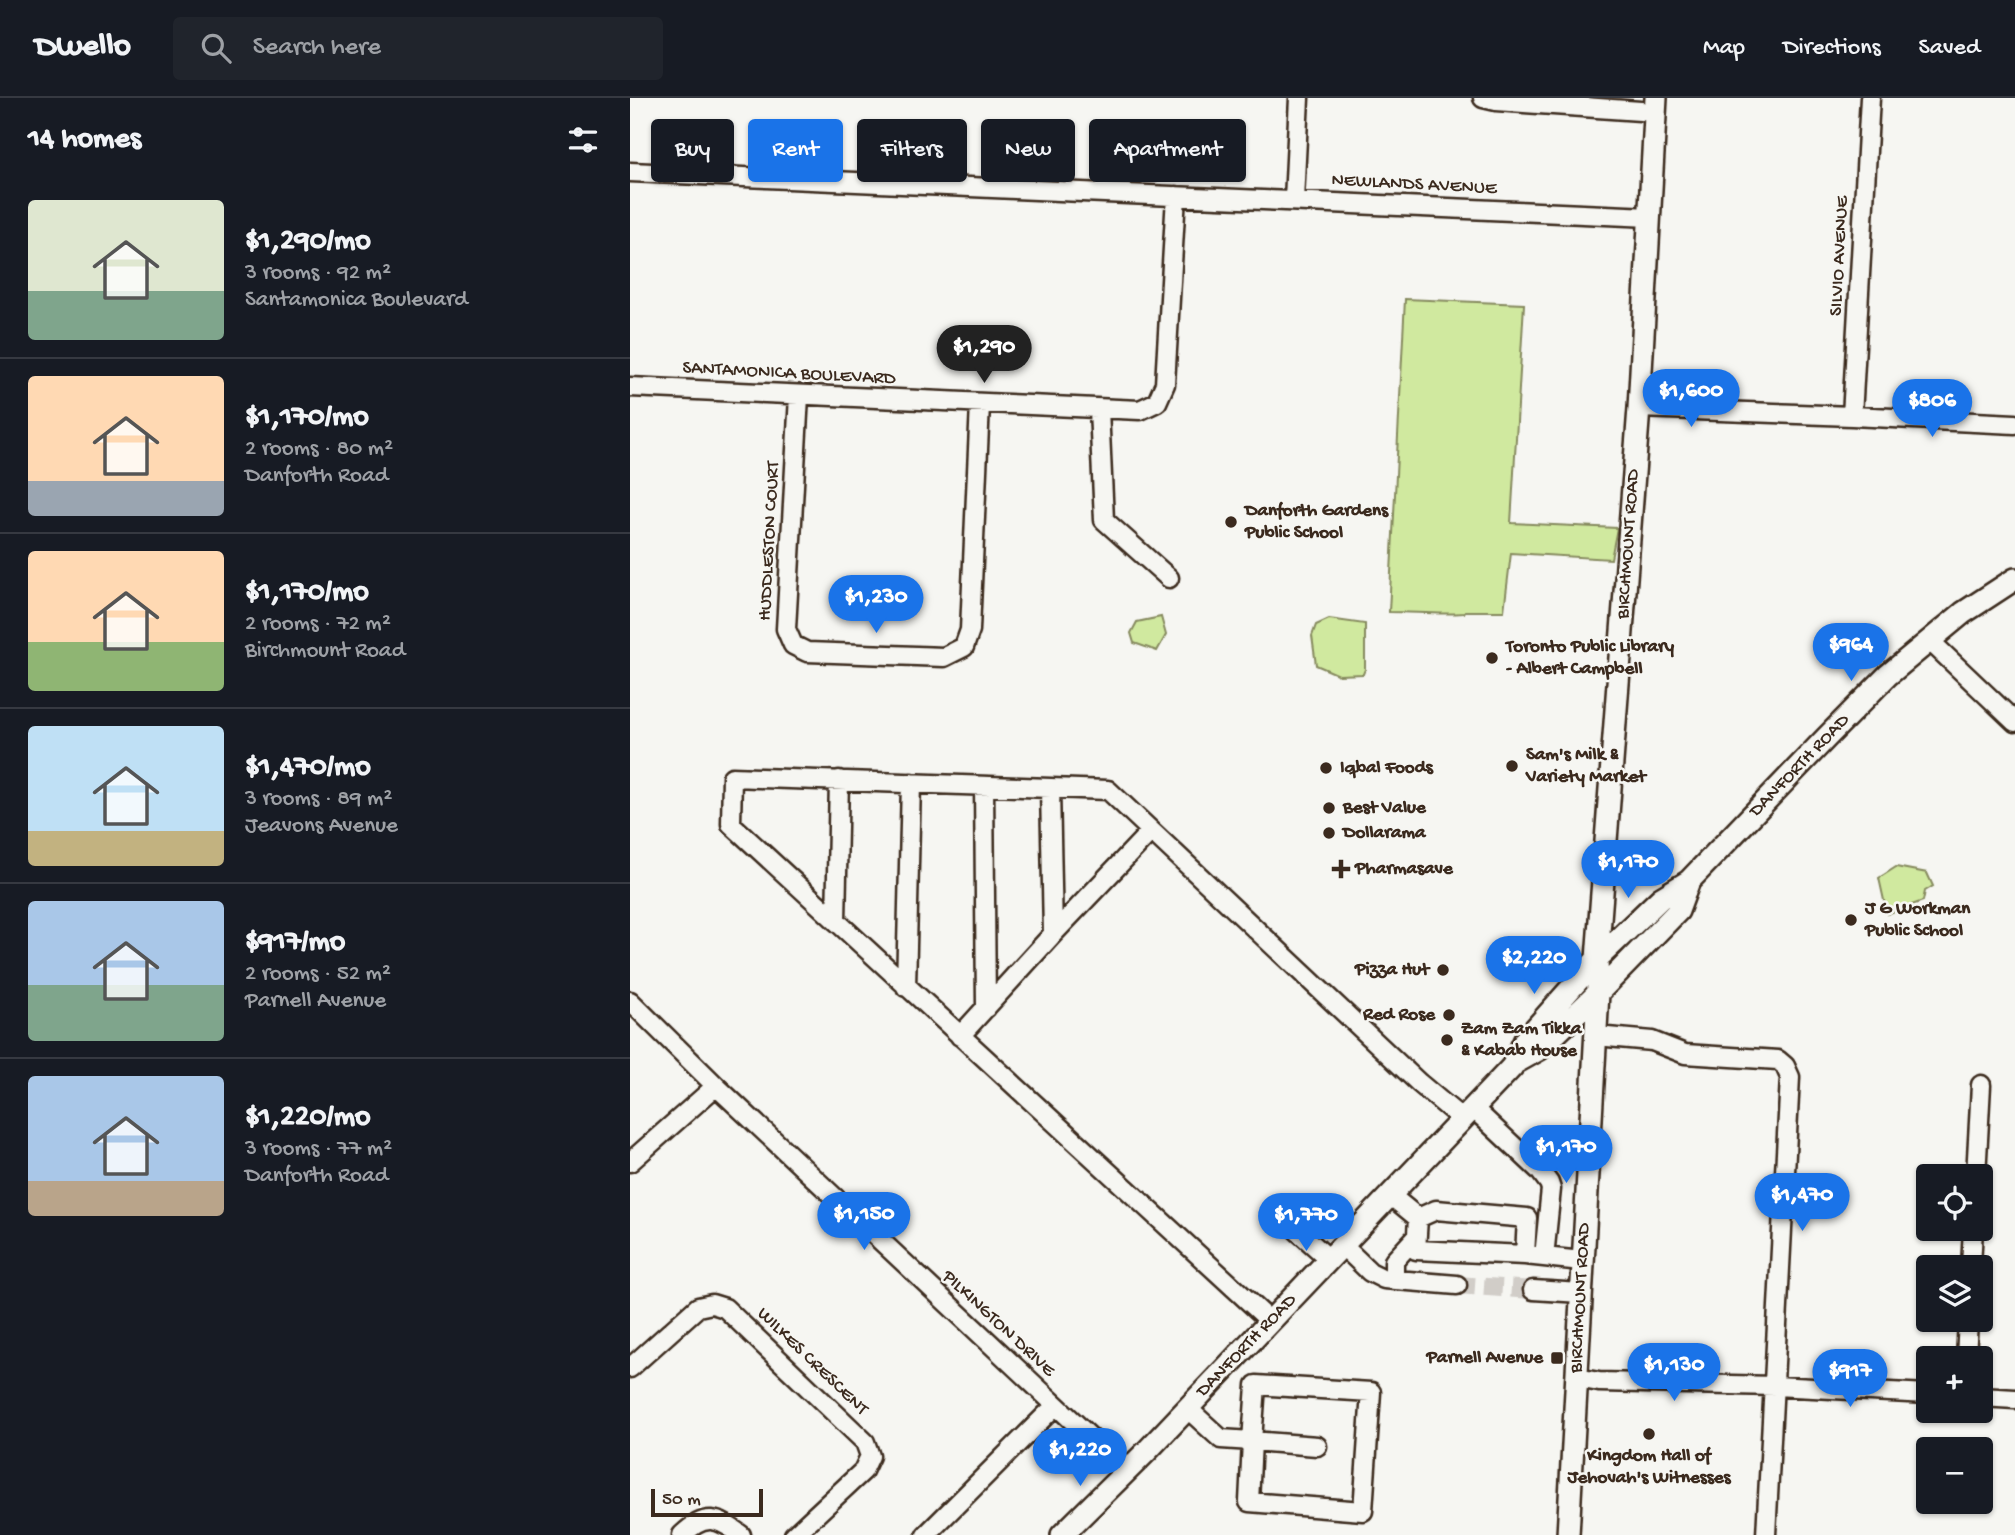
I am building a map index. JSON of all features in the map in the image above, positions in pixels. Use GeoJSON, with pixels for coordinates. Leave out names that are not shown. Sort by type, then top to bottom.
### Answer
{"type":"FeatureCollection","features":[{"type":"Feature","properties":{"kind":"main road","name":"BIRCHMOUNT ROAD"},"geometry":{"type":"LineString","coordinates":[[1568,1535],[1596,1036],[1597,959],[1639,408],[1655,105]]}},
{"type":"Feature","properties":{"kind":"main road","name":"DANFORTH ROAD"},"geometry":{"type":"LineString","coordinates":[[1515,1063],[1525,1040],[1597,959],[1661,898],[1689,881],[1888,675],[1963,613],[2015,579]]}},
{"type":"Feature","properties":{"kind":"main road","name":"DANFORTH ROAD"},"geometry":{"type":"LineString","coordinates":[[1062,1535],[1187,1408],[1515,1063],[1540,1049],[1678,911],[1689,881]]}},
{"type":"Feature","properties":{"kind":"street"},"geometry":{"type":"LineString","coordinates":[[1294,200],[1299,98]]}},
{"type":"Feature","properties":{"kind":"street"},"geometry":{"type":"LineString","coordinates":[[1483,98],[1577,108],[1655,105]]}},
{"type":"Feature","properties":{"kind":"street","name":"SILVIO AVENUE"},"geometry":{"type":"LineString","coordinates":[[1852,416],[1870,98]]}},
{"type":"Feature","properties":{"kind":"street","name":"NEWLANDS AVENUE"},"geometry":{"type":"LineString","coordinates":[[630,172],[1650,217]]}},
{"type":"Feature","properties":{"kind":"street","name":"SANTAMONICA BOULEVARD"},"geometry":{"type":"LineString","coordinates":[[630,387],[1140,411],[1157,402],[1164,384],[1176,196]]}},
{"type":"Feature","properties":{"kind":"street","name":"HUDDLESTON COURT"},"geometry":{"type":"LineString","coordinates":[[799,396],[786,629],[793,645],[807,652],[944,657],[964,647],[970,630],[980,404]]}},
{"type":"Feature","properties":{"kind":"street"},"geometry":{"type":"LineString","coordinates":[[1639,408],[2015,425]]}},
{"type":"Feature","properties":{"kind":"street"},"geometry":{"type":"LineString","coordinates":[[1099,409],[1104,520],[1169,578]]}},
{"type":"Feature","properties":{"kind":"street"},"geometry":{"type":"LineString","coordinates":[[1929,640],[2015,722]]}},
{"type":"Feature","properties":{"kind":"street"},"geometry":{"type":"LineString","coordinates":[[1270,1321],[731,824],[732,777],[1108,790],[1419,1083],[1467,1114],[1540,1171],[1551,1189],[1544,1248]]}},
{"type":"Feature","properties":{"kind":"street"},"geometry":{"type":"LineString","coordinates":[[836,921],[839,780]]}},
{"type":"Feature","properties":{"kind":"street"},"geometry":{"type":"LineString","coordinates":[[906,987],[911,783]]}},
{"type":"Feature","properties":{"kind":"street"},"geometry":{"type":"LineString","coordinates":[[984,786],[986,1008]]}},
{"type":"Feature","properties":{"kind":"street"},"geometry":{"type":"LineString","coordinates":[[1050,788],[1053,934]]}},
{"type":"Feature","properties":{"kind":"street"},"geometry":{"type":"LineString","coordinates":[[960,1037],[1151,831]]}},
{"type":"Feature","properties":{"kind":"street","name":"PILKINGTON DRIVE"},"geometry":{"type":"LineString","coordinates":[[630,1001],[716,1086],[1126,1471]]}},
{"type":"Feature","properties":{"kind":"street"},"geometry":{"type":"LineString","coordinates":[[1596,1036],[1652,1041],[1685,1054],[1778,1060],[1785,1066],[1790,1077],[1766,1535]]}},
{"type":"Feature","properties":{"kind":"street"},"geometry":{"type":"LineString","coordinates":[[1977,1164],[1981,1085]]}},
{"type":"Feature","properties":{"kind":"street"},"geometry":{"type":"LineString","coordinates":[[630,1163],[716,1086]]}},
{"type":"Feature","properties":{"kind":"street"},"geometry":{"type":"LineString","coordinates":[[1390,1195],[1418,1217]]}},
{"type":"Feature","properties":{"kind":"street"},"geometry":{"type":"LineString","coordinates":[[1418,1217],[1436,1210],[1527,1218],[1525,1255]]}},
{"type":"Feature","properties":{"kind":"street"},"geometry":{"type":"LineString","coordinates":[[1418,1217],[1416,1250],[1525,1255],[1544,1248],[1582,1261]]}},
{"type":"Feature","properties":{"kind":"street"},"geometry":{"type":"LineString","coordinates":[[1291,1225],[1384,1279],[1457,1285]]}},
{"type":"Feature","properties":{"kind":"street"},"geometry":{"type":"LineString","coordinates":[[1394,1280],[1394,1261],[1417,1236]]}},
{"type":"Feature","properties":{"kind":"street"},"geometry":{"type":"LineString","coordinates":[[1533,1290],[1581,1293]]}},
{"type":"Feature","properties":{"kind":"street","name":"WILKES CRESCENT"},"geometry":{"type":"LineString","coordinates":[[630,1368],[698,1307],[712,1304],[726,1308],[865,1442],[870,1456],[863,1471],[794,1535]]}},
{"type":"Feature","properties":{"kind":"street"},"geometry":{"type":"LineString","coordinates":[[1577,1378],[1599,1382],[1774,1386],[1916,1393]]}},
{"type":"Feature","properties":{"kind":"street"},"geometry":{"type":"LineString","coordinates":[[1256,1385],[1371,1392],[1363,1511],[1249,1502],[1252,1441],[1256,1385]]}},
{"type":"Feature","properties":{"kind":"street"},"geometry":{"type":"LineString","coordinates":[[1993,1398],[2015,1399]]}},
{"type":"Feature","properties":{"kind":"street"},"geometry":{"type":"LineString","coordinates":[[926,1535],[1055,1406]]}},
{"type":"Feature","properties":{"kind":"street"},"geometry":{"type":"LineString","coordinates":[[1187,1408],[1222,1439],[1317,1446]]}},
{"type":"Feature","properties":{"kind":"street"},"geometry":{"type":"LineString","coordinates":[[682,1535],[700,1521],[713,1519],[741,1535]]}},
{"type":"Feature","properties":{"kind":"green space"},"geometry":{"type":"Polygon","coordinates":[[[1405,299],[1524,304],[1511,523],[1617,528],[1611,559],[1511,553],[1504,611],[1445,614],[1389,612],[1405,299]]]}},
{"type":"Feature","properties":{"kind":"green space"},"geometry":{"type":"Polygon","coordinates":[[[1161,617],[1166,635],[1157,651],[1134,643],[1131,633],[1137,622],[1161,617]]]}},
{"type":"Feature","properties":{"kind":"green space"},"geometry":{"type":"Polygon","coordinates":[[[1329,619],[1365,624],[1363,674],[1339,675],[1316,665],[1312,636],[1316,625],[1329,619]]]}},
{"type":"Feature","properties":{"kind":"green space"},"geometry":{"type":"Polygon","coordinates":[[[1896,867],[1927,873],[1933,886],[1925,891],[1923,901],[1887,914],[1879,878],[1896,867]]]}},
{"type":"Feature","properties":{"kind":"tunnel"},"geometry":{"type":"LineString","coordinates":[[1457,1285],[1533,1290]]}},
{"type":"Feature","properties":{"kind":"place","name":"Danforth Gardens Public School"},"geometry":{"type":"Point","coordinates":[1231,522]}},
{"type":"Feature","properties":{"kind":"place","name":"Toronto Public Library - Albert Campbell"},"geometry":{"type":"Point","coordinates":[1492,658]}},
{"type":"Feature","properties":{"kind":"place","name":"Sam's Milk & Variety Market"},"geometry":{"type":"Point","coordinates":[1512,766]}},
{"type":"Feature","properties":{"kind":"place","name":"Iqbal Foods"},"geometry":{"type":"Point","coordinates":[1326,768]}},
{"type":"Feature","properties":{"kind":"place","name":"Best Value"},"geometry":{"type":"Point","coordinates":[1329,808]}},
{"type":"Feature","properties":{"kind":"place","name":"Dollarama"},"geometry":{"type":"Point","coordinates":[1329,833]}},
{"type":"Feature","properties":{"kind":"place","name":"Pharmasave"},"geometry":{"type":"Point","coordinates":[1341,869]}},
{"type":"Feature","properties":{"kind":"place","name":"J G Workman Public School"},"geometry":{"type":"Point","coordinates":[1851,920]}},
{"type":"Feature","properties":{"kind":"place","name":"Pizza Hut"},"geometry":{"type":"Point","coordinates":[1443,970]}},
{"type":"Feature","properties":{"kind":"place","name":"Red Rose"},"geometry":{"type":"Point","coordinates":[1449,1015]}},
{"type":"Feature","properties":{"kind":"place","name":"Zam Zam Tikka & Kabab House"},"geometry":{"type":"Point","coordinates":[1447,1040]}},
{"type":"Feature","properties":{"kind":"place","name":"Parnell Avenue"},"geometry":{"type":"Point","coordinates":[1557,1358]}},
{"type":"Feature","properties":{"kind":"place","name":"Kingdom Hall of Jehovah's Witnesses"},"geometry":{"type":"Point","coordinates":[1649,1434]}}]}
